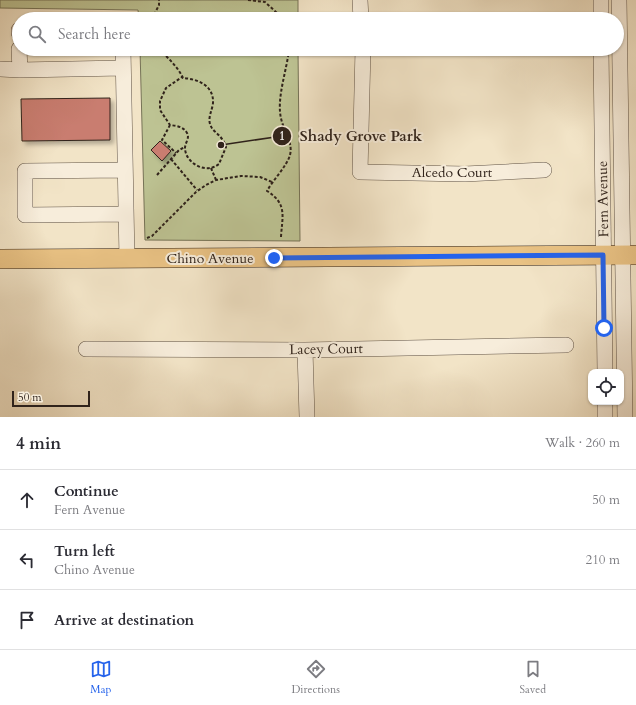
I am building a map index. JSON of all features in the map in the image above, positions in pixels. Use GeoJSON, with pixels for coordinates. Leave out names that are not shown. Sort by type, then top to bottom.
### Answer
{"type":"FeatureCollection","features":[{"type":"Feature","properties":{"kind":"main road","name":"Chino Avenue"},"geometry":{"type":"LineString","coordinates":[[0,259],[630,255]]}},
{"type":"Feature","properties":{"kind":"street"},"geometry":{"type":"LineString","coordinates":[[360,0],[361,12]]}},
{"type":"Feature","properties":{"kind":"street"},"geometry":{"type":"LineString","coordinates":[[601,0],[601,12]]}},
{"type":"Feature","properties":{"kind":"street","name":"Fern Avenue"},"geometry":{"type":"LineString","coordinates":[[619,0],[620,12]]}},
{"type":"Feature","properties":{"kind":"street"},"geometry":{"type":"LineString","coordinates":[[19,56],[20,70]]}},
{"type":"Feature","properties":{"kind":"street"},"geometry":{"type":"LineString","coordinates":[[123,56],[127,259]]}},
{"type":"Feature","properties":{"kind":"street","name":"Alcedo Court"},"geometry":{"type":"LineString","coordinates":[[363,56],[360,172],[465,174],[544,170]]}},
{"type":"Feature","properties":{"kind":"street","name":"Fern Avenue"},"geometry":{"type":"LineString","coordinates":[[601,56],[605,369]]}},
{"type":"Feature","properties":{"kind":"street","name":"Fern Avenue"},"geometry":{"type":"LineString","coordinates":[[621,56],[630,255],[625,417]]}},
{"type":"Feature","properties":{"kind":"street"},"geometry":{"type":"LineString","coordinates":[[0,69],[123,68]]}},
{"type":"Feature","properties":{"kind":"street"},"geometry":{"type":"LineString","coordinates":[[125,170],[25,171],[25,215],[126,214]]}},
{"type":"Feature","properties":{"kind":"street","name":"Lacey Court"},"geometry":{"type":"LineString","coordinates":[[86,349],[305,350],[566,345]]}},
{"type":"Feature","properties":{"kind":"street"},"geometry":{"type":"LineString","coordinates":[[305,350],[307,417]]}},
{"type":"Feature","properties":{"kind":"street"},"geometry":{"type":"LineString","coordinates":[[605,405],[605,417]]}},
{"type":"Feature","properties":{"kind":"path"},"geometry":{"type":"LineString","coordinates":[[156,12],[159,6],[159,0]]}},
{"type":"Feature","properties":{"kind":"path"},"geometry":{"type":"LineString","coordinates":[[248,0],[265,2],[276,12]]}},
{"type":"Feature","properties":{"kind":"path"},"geometry":{"type":"LineString","coordinates":[[166,56],[176,67],[183,78],[204,83],[211,93],[213,103],[210,123],[212,130],[222,139],[226,147],[218,164],[211,168],[203,168],[193,164],[187,155],[187,133],[180,126],[170,125]]}},
{"type":"Feature","properties":{"kind":"path"},"geometry":{"type":"LineString","coordinates":[[281,237],[284,217],[282,206],[274,195],[267,191],[290,154],[289,138],[281,122],[280,101],[282,84],[289,56]]}},
{"type":"Feature","properties":{"kind":"path"},"geometry":{"type":"LineString","coordinates":[[170,125],[160,110],[160,101],[166,88],[182,77]]}},
{"type":"Feature","properties":{"kind":"path"},"geometry":{"type":"LineString","coordinates":[[170,125],[162,140],[176,153]]}},
{"type":"Feature","properties":{"kind":"path"},"geometry":{"type":"LineString","coordinates":[[157,175],[179,150],[186,147]]}},
{"type":"Feature","properties":{"kind":"path"},"geometry":{"type":"LineString","coordinates":[[171,159],[197,191]]}},
{"type":"Feature","properties":{"kind":"path"},"geometry":{"type":"LineString","coordinates":[[211,168],[216,180]]}},
{"type":"Feature","properties":{"kind":"path"},"geometry":{"type":"LineString","coordinates":[[146,238],[152,236],[197,191],[216,180],[249,176],[272,182]]}},
{"type":"Feature","properties":{"kind":"green space"},"geometry":{"type":"Polygon","coordinates":[[[0,0],[298,0],[298,12],[138,12],[138,10],[0,8],[0,0]]]}},
{"type":"Feature","properties":{"kind":"green space"},"geometry":{"type":"Polygon","coordinates":[[[140,56],[298,56],[300,241],[145,240],[140,56]]]}},
{"type":"Feature","properties":{"kind":"building"},"geometry":{"type":"Polygon","coordinates":[[[110,98],[110,140],[22,141],[21,99],[110,98]]]}},
{"type":"Feature","properties":{"kind":"building"},"geometry":{"type":"Polygon","coordinates":[[[160,141],[171,151],[162,161],[151,150],[160,141]]]}},
{"type":"Feature","properties":{"kind":"place","name":"Shady Grove Park"},"geometry":{"type":"Point","coordinates":[221,145]}},
{"type":"Feature","properties":{"kind":"route"},"geometry":{"type":"LineString","coordinates":[[274,258],[603,255],[604,328]]}}]}
